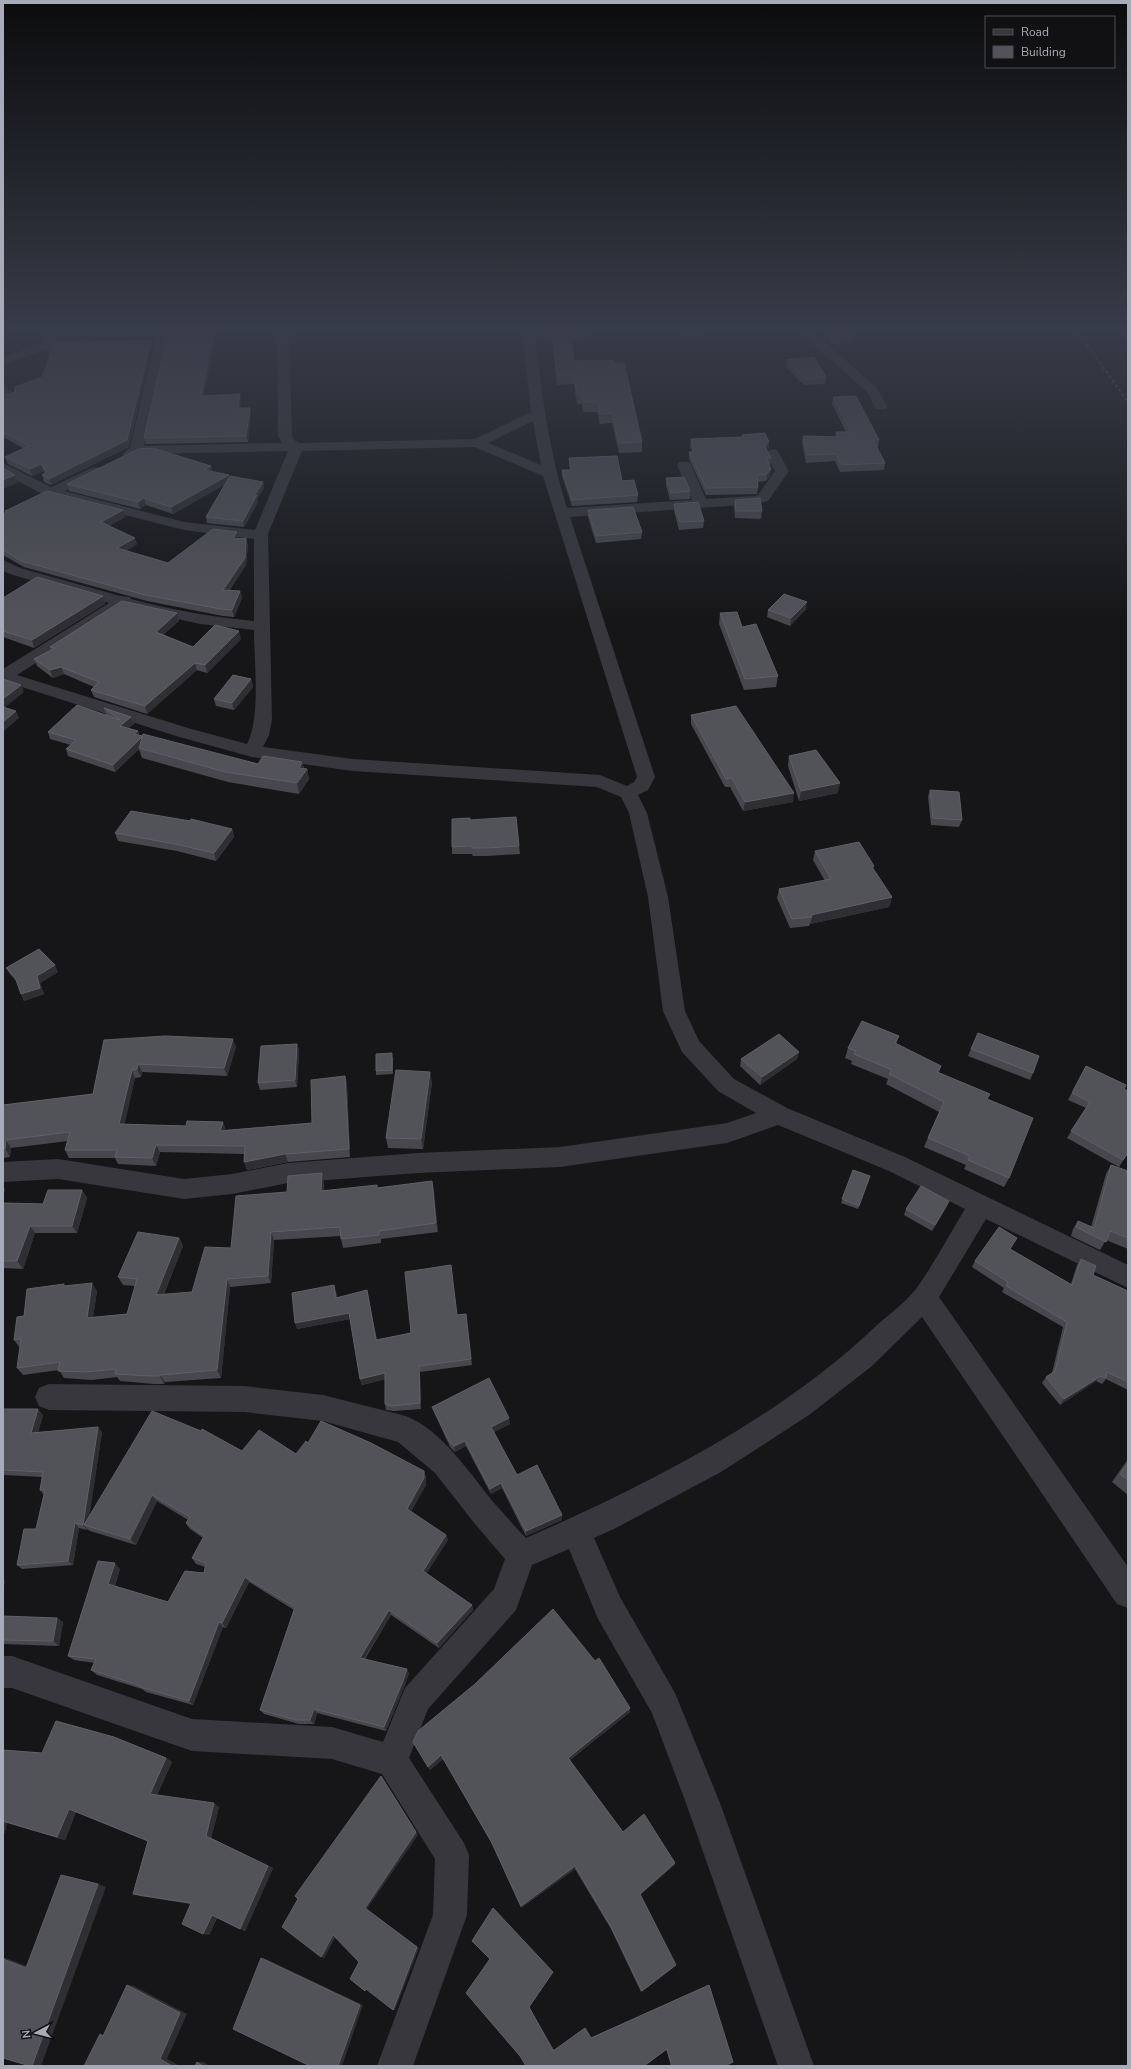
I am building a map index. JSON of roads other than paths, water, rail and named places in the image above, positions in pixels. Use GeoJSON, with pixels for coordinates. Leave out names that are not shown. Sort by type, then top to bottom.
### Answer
{"type":"FeatureCollection","features":[{"type":"Feature","properties":{"kind":"street"},"geometry":{"type":"LineString","coordinates":[[136,450],[141,428]]}},
{"type":"Feature","properties":{"kind":"street"},"geometry":{"type":"LineString","coordinates":[[285,428],[285,436],[289,443],[297,447]]}},
{"type":"Feature","properties":{"kind":"street"},"geometry":{"type":"LineString","coordinates":[[45,494],[136,450],[476,443],[509,428]]}},
{"type":"Feature","properties":{"kind":"street"},"geometry":{"type":"LineString","coordinates":[[540,428],[549,474],[646,777],[641,786],[628,793]]}},
{"type":"Feature","properties":{"kind":"street"},"geometry":{"type":"LineString","coordinates":[[476,443],[549,474]]}},
{"type":"Feature","properties":{"kind":"street"},"geometry":{"type":"LineString","coordinates":[[252,751],[260,735],[263,720],[261,535],[297,447]]}},
{"type":"Feature","properties":{"kind":"street"},"geometry":{"type":"LineString","coordinates":[[562,513],[756,500],[763,498],[782,471],[772,453]]}},
{"type":"Feature","properties":{"kind":"street"},"geometry":{"type":"LineString","coordinates":[[684,465],[701,504]]}},
{"type":"Feature","properties":{"kind":"street"},"geometry":{"type":"LineString","coordinates":[[3,467],[45,494],[184,526],[261,535]]}},
{"type":"Feature","properties":{"kind":"street"},"geometry":{"type":"LineString","coordinates":[[3,565],[15,571],[190,618],[237,625],[262,626]]}},
{"type":"Feature","properties":{"kind":"street"},"geometry":{"type":"LineString","coordinates":[[3,676],[124,600]]}},
{"type":"Feature","properties":{"kind":"street"},"geometry":{"type":"LineString","coordinates":[[3,676],[182,732],[252,751],[353,765],[600,781],[628,793],[638,813],[658,897],[674,1011],[690,1046],[726,1085],[780,1115],[898,1164],[1128,1277]]}},
{"type":"Feature","properties":{"kind":"street"},"geometry":{"type":"LineString","coordinates":[[3,1172],[58,1169],[184,1189],[232,1184],[288,1173],[418,1163],[560,1157],[727,1133],[780,1115]]}},
{"type":"Feature","properties":{"kind":"street"},"geometry":{"type":"LineString","coordinates":[[392,1761],[416,1699],[505,1598],[521,1554],[577,1532],[711,1462],[799,1406],[863,1357],[924,1298],[982,1204]]}},
{"type":"Feature","properties":{"kind":"street"},"geometry":{"type":"LineString","coordinates":[[924,1298],[1128,1593]]}},
{"type":"Feature","properties":{"kind":"street"},"geometry":{"type":"LineString","coordinates":[[49,1397],[244,1399],[323,1408],[406,1430],[445,1463],[485,1514],[521,1554]]}},
{"type":"Feature","properties":{"kind":"street"},"geometry":{"type":"LineString","coordinates":[[577,1532],[608,1608],[664,1704],[703,1803],[796,2066]]}},
{"type":"Feature","properties":{"kind":"street"},"geometry":{"type":"LineString","coordinates":[[3,1672],[12,1672],[192,1735],[332,1743],[392,1761],[452,1855],[450,1915],[395,2066]]}}]}
